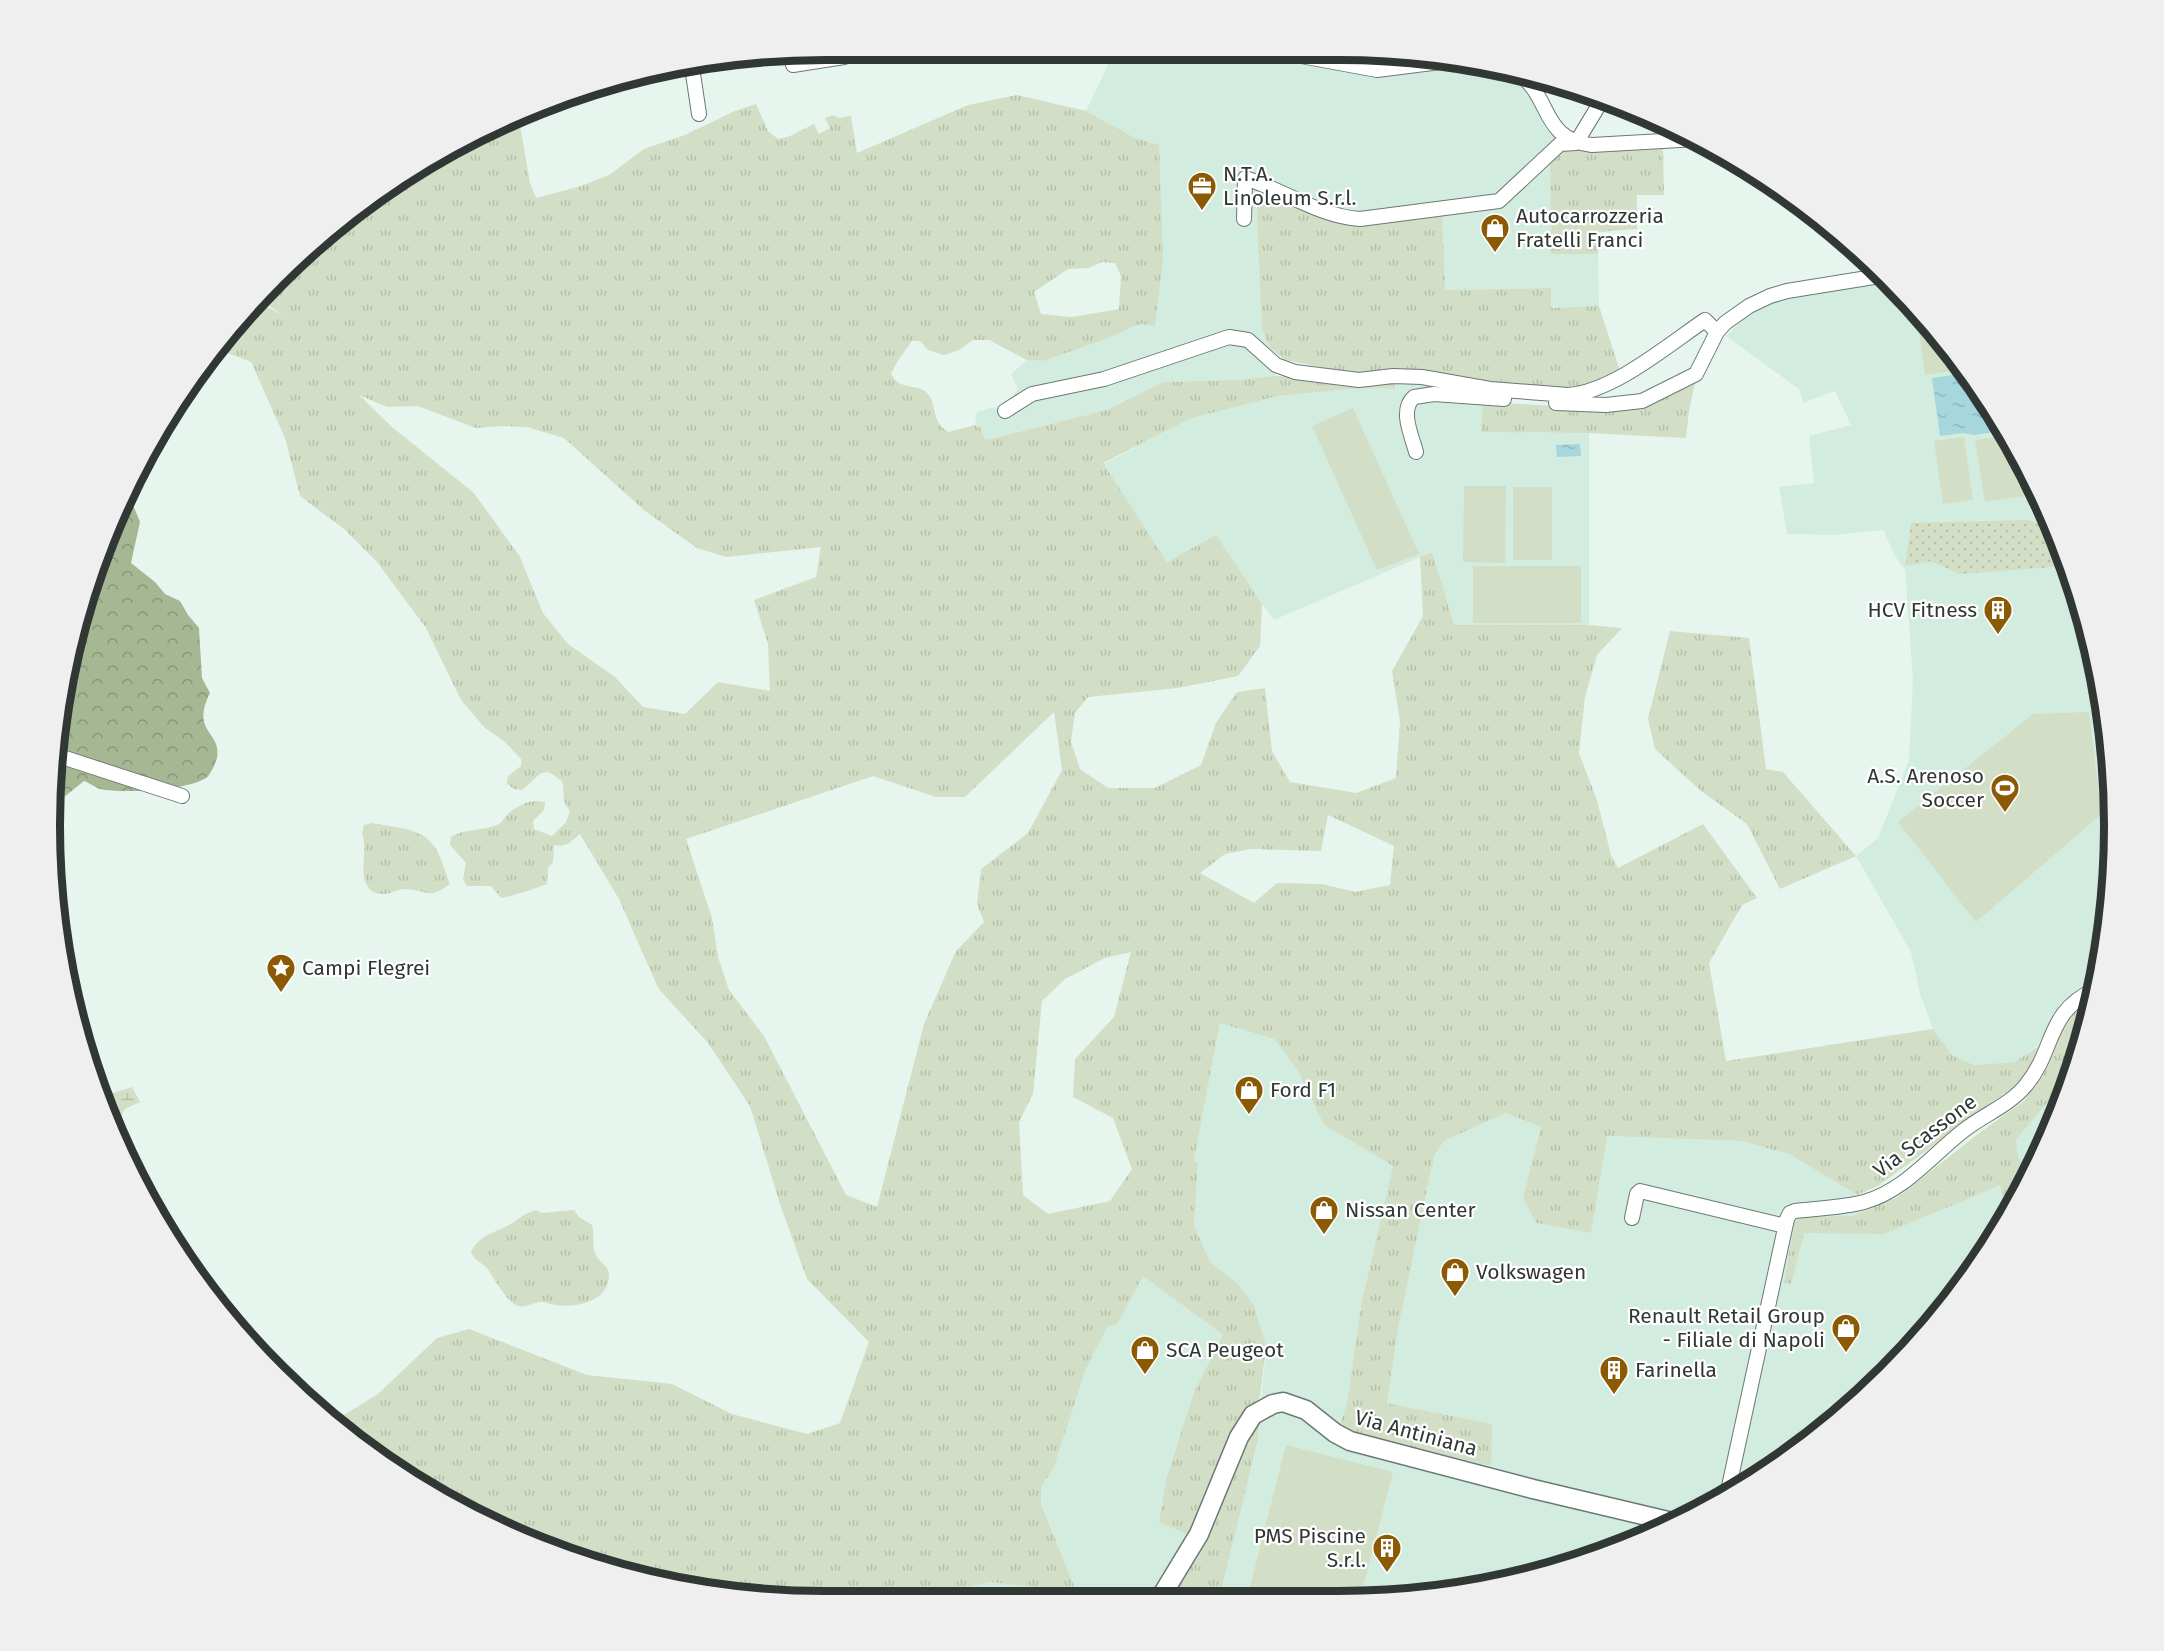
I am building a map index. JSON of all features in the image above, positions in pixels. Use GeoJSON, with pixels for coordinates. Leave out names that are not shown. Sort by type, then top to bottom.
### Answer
{"type":"FeatureCollection","features":[{"type":"Feature","properties":{"kind":"street"},"geometry":{"type":"LineString","coordinates":[[793,65],[824,60]]}},
{"type":"Feature","properties":{"kind":"street"},"geometry":{"type":"LineString","coordinates":[[1323,60],[1377,70],[1417,65]]}},
{"type":"Feature","properties":{"kind":"street"},"geometry":{"type":"LineString","coordinates":[[693,72],[699,114]]}},
{"type":"Feature","properties":{"kind":"street"},"geometry":{"type":"LineString","coordinates":[[1530,84],[1558,130],[1566,138],[1576,143]]}},
{"type":"Feature","properties":{"kind":"street"},"geometry":{"type":"LineString","coordinates":[[1576,143],[1598,106]]}},
{"type":"Feature","properties":{"kind":"street"},"geometry":{"type":"LineString","coordinates":[[1244,219],[1245,178],[1263,183],[1322,211],[1360,219],[1500,201],[1560,144],[1592,145],[1679,140]]}},
{"type":"Feature","properties":{"kind":"street"},"geometry":{"type":"LineString","coordinates":[[1416,452],[1407,415],[1407,407],[1414,397],[1434,394],[1606,405],[1630,404],[1654,396],[1696,374],[1717,332],[1736,314],[1770,296],[1816,285],[1873,278]]}},
{"type":"Feature","properties":{"kind":"street"},"geometry":{"type":"LineString","coordinates":[[1005,411],[1032,394],[1104,379],[1229,337],[1248,340],[1276,364],[1295,372],[1359,380],[1393,376],[1422,377],[1490,389],[1568,395],[1580,394],[1619,378],[1705,320],[1717,332]]}},
{"type":"Feature","properties":{"kind":"street"},"geometry":{"type":"LineString","coordinates":[[64,758],[182,796]]}},
{"type":"Feature","properties":{"kind":"street","name":"Via Scassone"},"geometry":{"type":"LineString","coordinates":[[1785,1226],[1790,1213],[1863,1203],[1902,1183],[1963,1131],[2026,1086],[2061,1015],[2085,995]]}},
{"type":"Feature","properties":{"kind":"street"},"geometry":{"type":"LineString","coordinates":[[1632,1218],[1637,1194],[1640,1191],[1785,1226],[1730,1483]]}},
{"type":"Feature","properties":{"kind":"street","name":"Via Antiniana"},"geometry":{"type":"LineString","coordinates":[[1164,1591],[1200,1534],[1239,1437],[1253,1415],[1273,1404],[1283,1402],[1306,1410],[1335,1433],[1350,1441],[1533,1489],[1661,1519]]}},
{"type":"Feature","properties":{"kind":"shaded area"},"geometry":{"type":"Polygon","coordinates":[[[1110,60],[1334,60],[1380,75],[1444,68],[1540,87],[1559,120],[1563,151],[1550,160],[1551,254],[1598,254],[1599,306],[1551,308],[1551,288],[1445,290],[1262,330],[1270,348],[1276,376],[1237,380],[1163,382],[1107,410],[984,440],[981,428],[975,425],[977,412],[1008,403],[1018,389],[1011,374],[1027,360],[1043,361],[1141,324],[1154,326],[1135,138],[1086,111],[1110,60]]]}},
{"type":"Feature","properties":{"kind":"shaded area"},"geometry":{"type":"Polygon","coordinates":[[[1877,281],[1880,284],[1946,359],[1975,400],[2025,487],[2046,533],[2063,579],[2078,627],[2097,726],[2104,826],[2102,876],[2097,925],[2082,1004],[2077,1007],[2061,1028],[2015,1062],[1974,1065],[1952,1055],[1933,1029],[1920,994],[1911,952],[1856,856],[1878,838],[1909,760],[1913,679],[1905,570],[1895,556],[1883,530],[1834,535],[1787,534],[1779,487],[1814,483],[1809,436],[1851,425],[1835,391],[1803,403],[1799,389],[1726,336],[1745,318],[1773,298],[1877,281]]]}},
{"type":"Feature","properties":{"kind":"shaded area"},"geometry":{"type":"Polygon","coordinates":[[[1395,371],[1485,384],[1525,433],[1589,433],[1589,625],[1453,625],[1432,552],[1274,620],[1213,537],[1167,562],[1103,464],[1192,418],[1278,396],[1362,388],[1395,389],[1395,371]]]}},
{"type":"Feature","properties":{"kind":"shaded area"},"geometry":{"type":"Polygon","coordinates":[[[1220,1023],[1274,1039],[1297,1069],[1324,1125],[1393,1166],[1361,1305],[1347,1403],[1340,1424],[1490,1466],[1491,1424],[1387,1403],[1398,1329],[1434,1156],[1444,1141],[1506,1113],[1541,1127],[1523,1198],[1536,1223],[1591,1233],[1606,1136],[1742,1141],[1791,1155],[1857,1195],[1884,1234],[2016,1140],[2054,1094],[2064,1068],[2046,1118],[2025,1164],[1975,1251],[1946,1292],[1880,1367],[1805,1433],[1764,1462],[1721,1488],[1631,1533],[1537,1565],[1438,1584],[1338,1591],[1221,1591],[1258,1440],[1266,1346],[1237,1284],[1210,1262],[1194,1225],[1198,1162],[1194,1160],[1220,1023]]]}},
{"type":"Feature","properties":{"kind":"shaded area"},"geometry":{"type":"Polygon","coordinates":[[[1143,1276],[1223,1335],[1195,1390],[1204,1542],[1198,1557],[1174,1591],[1076,1591],[1041,1502],[1041,1487],[1054,1467],[1087,1366],[1108,1326],[1117,1325],[1143,1276]]]}},
{"type":"Feature","properties":{"kind":"shaded area"},"geometry":{"type":"Polygon","coordinates":[[[991,1582],[1061,1591],[950,1591],[991,1582]]]}},
{"type":"Feature","properties":{"kind":"green space"},"geometry":{"type":"Polygon","coordinates":[[[1017,95],[1086,111],[1135,138],[1159,145],[1163,260],[1155,326],[1141,324],[1043,361],[1027,360],[989,340],[973,340],[959,350],[944,355],[928,350],[920,341],[912,341],[891,374],[899,383],[919,388],[928,394],[936,418],[948,432],[975,425],[981,428],[985,440],[1107,410],[1163,382],[1237,380],[1276,376],[1395,381],[1395,389],[1362,388],[1278,396],[1192,418],[1103,463],[1167,562],[1216,535],[1262,604],[1260,646],[1238,676],[1178,688],[1088,697],[1075,713],[1071,742],[1080,769],[1108,788],[1155,788],[1201,765],[1216,723],[1237,692],[1265,688],[1272,751],[1290,782],[1356,793],[1396,778],[1400,721],[1392,671],[1423,616],[1420,557],[1432,552],[1454,625],[1589,625],[1622,628],[1597,655],[1585,697],[1579,753],[1597,800],[1611,855],[1618,868],[1703,824],[1757,898],[1742,905],[1709,963],[1726,1061],[1933,1029],[1952,1055],[1974,1065],[2015,1062],[2043,1043],[2034,1065],[2012,1088],[1878,1186],[1857,1195],[1791,1155],[1742,1141],[1607,1136],[1591,1233],[1536,1223],[1523,1198],[1541,1127],[1506,1113],[1444,1141],[1434,1156],[1398,1329],[1387,1403],[1492,1424],[1491,1466],[1358,1433],[1340,1424],[1347,1403],[1361,1305],[1393,1166],[1324,1125],[1297,1069],[1274,1039],[1220,1023],[1194,1160],[1198,1162],[1194,1225],[1210,1262],[1238,1284],[1254,1306],[1266,1346],[1260,1397],[1249,1413],[1191,1536],[1159,1522],[1167,1477],[1195,1390],[1223,1335],[1143,1276],[1117,1325],[1108,1326],[1087,1366],[1054,1467],[1041,1487],[1041,1503],[1076,1591],[991,1582],[950,1591],[826,1591],[775,1589],[676,1576],[627,1565],[533,1533],[443,1488],[400,1462],[359,1433],[340,1417],[378,1394],[437,1338],[469,1329],[587,1375],[672,1384],[732,1414],[807,1434],[840,1423],[869,1342],[807,1279],[780,1204],[750,1106],[708,1043],[658,988],[619,899],[580,834],[566,845],[554,845],[553,862],[548,868],[547,884],[501,898],[491,886],[467,886],[463,879],[466,863],[450,845],[451,837],[497,825],[514,809],[535,801],[545,802],[544,810],[533,821],[534,829],[552,836],[566,822],[570,811],[564,800],[562,781],[549,772],[541,773],[522,790],[514,789],[507,784],[508,776],[521,766],[521,759],[504,741],[485,728],[461,700],[426,628],[377,562],[344,529],[300,496],[285,438],[251,362],[224,352],[264,305],[284,316],[266,304],[284,284],[359,218],[400,189],[443,163],[520,124],[530,183],[536,198],[581,186],[609,175],[644,149],[685,135],[735,111],[756,104],[768,131],[778,139],[790,136],[814,124],[819,134],[830,128],[825,118],[833,115],[839,118],[851,116],[857,153],[968,105],[1017,95]],[[1102,262],[1089,268],[1068,269],[1034,292],[1041,314],[1072,317],[1119,309],[1121,276],[1115,263],[1102,262]],[[359,395],[392,427],[474,493],[520,557],[543,613],[568,644],[615,677],[643,707],[685,714],[718,682],[770,691],[768,644],[754,600],[816,577],[821,547],[726,557],[697,548],[645,511],[564,438],[527,427],[476,428],[418,406],[387,407],[359,395]],[[1054,712],[965,797],[936,797],[873,776],[686,839],[712,918],[718,957],[729,990],[764,1036],[846,1195],[877,1207],[924,1024],[956,951],[984,922],[977,904],[981,869],[1028,833],[1062,770],[1054,712]],[[1328,815],[1321,851],[1251,849],[1225,854],[1200,873],[1254,903],[1277,883],[1322,884],[1355,892],[1390,885],[1394,846],[1328,815]],[[1131,952],[1105,958],[1065,979],[1042,1001],[1033,1094],[1019,1122],[1023,1195],[1048,1214],[1110,1201],[1132,1169],[1113,1118],[1073,1097],[1075,1059],[1114,1017],[1131,952]]]}},
{"type":"Feature","properties":{"kind":"green space"},"geometry":{"type":"Polygon","coordinates":[[[1663,147],[1664,195],[1637,195],[1637,229],[1598,232],[1598,254],[1551,254],[1550,160],[1563,151],[1663,147]]]}},
{"type":"Feature","properties":{"kind":"green space"},"geometry":{"type":"Polygon","coordinates":[[[1256,187],[1328,218],[1442,212],[1445,290],[1551,288],[1551,308],[1599,306],[1621,374],[1586,390],[1485,384],[1395,371],[1351,373],[1285,360],[1270,348],[1262,330],[1256,187]]]}},
{"type":"Feature","properties":{"kind":"green space"},"geometry":{"type":"Polygon","coordinates":[[[1918,326],[1954,370],[1925,375],[1918,326]]]}},
{"type":"Feature","properties":{"kind":"green space"},"geometry":{"type":"Polygon","coordinates":[[[1695,383],[1686,438],[1589,433],[1481,432],[1483,402],[1613,409],[1695,383]]]}},
{"type":"Feature","properties":{"kind":"green space"},"geometry":{"type":"Polygon","coordinates":[[[1353,408],[1419,554],[1377,570],[1312,426],[1353,408]]]}},
{"type":"Feature","properties":{"kind":"green space"},"geometry":{"type":"Polygon","coordinates":[[[1997,436],[2029,495],[1985,502],[1975,440],[1997,436]]]}},
{"type":"Feature","properties":{"kind":"green space"},"geometry":{"type":"Polygon","coordinates":[[[1964,437],[1973,500],[1943,504],[1934,441],[1964,437]]]}},
{"type":"Feature","properties":{"kind":"green space"},"geometry":{"type":"Polygon","coordinates":[[[1464,486],[1506,486],[1505,563],[1463,562],[1464,486]]]}},
{"type":"Feature","properties":{"kind":"green space"},"geometry":{"type":"Polygon","coordinates":[[[1513,487],[1552,487],[1552,560],[1513,560],[1513,487]]]}},
{"type":"Feature","properties":{"kind":"green space"},"geometry":{"type":"Polygon","coordinates":[[[132,502],[140,522],[131,563],[155,582],[165,594],[180,601],[199,628],[202,678],[210,693],[203,716],[215,742],[217,758],[206,778],[197,782],[154,790],[123,791],[100,789],[84,781],[61,799],[67,726],[75,676],[86,627],[101,579],[109,556],[115,553],[114,543],[132,502]]]}},
{"type":"Feature","properties":{"kind":"green space"},"geometry":{"type":"Polygon","coordinates":[[[2029,520],[2042,525],[2058,567],[1959,574],[1931,561],[1905,566],[1911,523],[2029,520]]]}},
{"type":"Feature","properties":{"kind":"green space"},"geometry":{"type":"Polygon","coordinates":[[[114,543],[115,553],[109,556],[114,543]]]}},
{"type":"Feature","properties":{"kind":"green space"},"geometry":{"type":"Polygon","coordinates":[[[1473,566],[1581,566],[1581,623],[1473,623],[1473,566]]]}},
{"type":"Feature","properties":{"kind":"green space"},"geometry":{"type":"Polygon","coordinates":[[[1670,631],[1749,638],[1766,769],[1783,772],[1856,856],[1780,889],[1747,824],[1701,791],[1655,749],[1648,719],[1670,631]]]}},
{"type":"Feature","properties":{"kind":"green space","name":"A.S. Arenoso Soccer"},"geometry":{"type":"Polygon","coordinates":[[[2089,712],[2098,786],[2103,793],[2103,812],[1976,922],[1898,822],[2033,714],[2089,712]]]}},
{"type":"Feature","properties":{"kind":"green space"},"geometry":{"type":"Polygon","coordinates":[[[372,823],[413,831],[428,839],[438,854],[450,884],[432,893],[407,889],[384,894],[372,891],[366,885],[364,877],[362,833],[364,825],[372,823]]]}},
{"type":"Feature","properties":{"kind":"green space"},"geometry":{"type":"Polygon","coordinates":[[[2082,1005],[2064,1070],[2054,1094],[2016,1140],[2018,1157],[2025,1164],[2004,1202],[2000,1185],[1884,1234],[1804,1233],[1791,1284],[1784,1282],[1795,1221],[1803,1217],[1853,1216],[1898,1197],[2024,1101],[2043,1073],[2061,1028],[2077,1007],[2082,1005]]]}},
{"type":"Feature","properties":{"kind":"green space"},"geometry":{"type":"Polygon","coordinates":[[[132,1087],[140,1102],[125,1109],[119,1120],[110,1095],[132,1087]]]}},
{"type":"Feature","properties":{"kind":"green space"},"geometry":{"type":"Polygon","coordinates":[[[537,1210],[541,1213],[574,1210],[579,1217],[592,1225],[595,1253],[609,1273],[607,1285],[597,1297],[581,1304],[563,1306],[541,1302],[519,1306],[506,1296],[487,1268],[473,1256],[471,1252],[474,1246],[483,1238],[537,1210]]]}},
{"type":"Feature","properties":{"kind":"green space"},"geometry":{"type":"Polygon","coordinates":[[[1259,1424],[1258,1440],[1221,1591],[1174,1591],[1198,1557],[1247,1441],[1259,1424]]]}},
{"type":"Feature","properties":{"kind":"green space"},"geometry":{"type":"Polygon","coordinates":[[[1286,1445],[1393,1472],[1362,1590],[1249,1591],[1286,1445]]]}},
{"type":"Feature","properties":{"kind":"water"},"geometry":{"type":"Polygon","coordinates":[[[1957,374],[1994,432],[1940,436],[1932,378],[1957,374]]]}},
{"type":"Feature","properties":{"kind":"water"},"geometry":{"type":"Polygon","coordinates":[[[1580,444],[1581,456],[1557,457],[1556,445],[1580,444]]]}},
{"type":"Feature","properties":{"kind":"place","name":"N.T.A. Linoleum S.r.l."},"geometry":{"type":"Point","coordinates":[1202,212]}},
{"type":"Feature","properties":{"kind":"place","name":"Autocarrozzeria Fratelli Franci"},"geometry":{"type":"Point","coordinates":[1495,254]}},
{"type":"Feature","properties":{"kind":"place","name":"HCV Fitness"},"geometry":{"type":"Point","coordinates":[1998,636]}},
{"type":"Feature","properties":{"kind":"place","name":"A.S. Arenoso Soccer"},"geometry":{"type":"Point","coordinates":[2005,814]}},
{"type":"Feature","properties":{"kind":"place","name":"Campi Flegrei"},"geometry":{"type":"Point","coordinates":[281,994]}},
{"type":"Feature","properties":{"kind":"place","name":"Ford F1"},"geometry":{"type":"Point","coordinates":[1249,1116]}},
{"type":"Feature","properties":{"kind":"place","name":"Nissan Center"},"geometry":{"type":"Point","coordinates":[1324,1236]}},
{"type":"Feature","properties":{"kind":"place","name":"Volkswagen"},"geometry":{"type":"Point","coordinates":[1455,1298]}},
{"type":"Feature","properties":{"kind":"place","name":"Renault Retail Group - Filiale di Napoli"},"geometry":{"type":"Point","coordinates":[1846,1354]}},
{"type":"Feature","properties":{"kind":"place","name":"SCA Peugeot"},"geometry":{"type":"Point","coordinates":[1145,1376]}},
{"type":"Feature","properties":{"kind":"place","name":"Farinella"},"geometry":{"type":"Point","coordinates":[1614,1396]}},
{"type":"Feature","properties":{"kind":"place","name":"PMS Piscine S.r.l."},"geometry":{"type":"Point","coordinates":[1387,1574]}}]}
